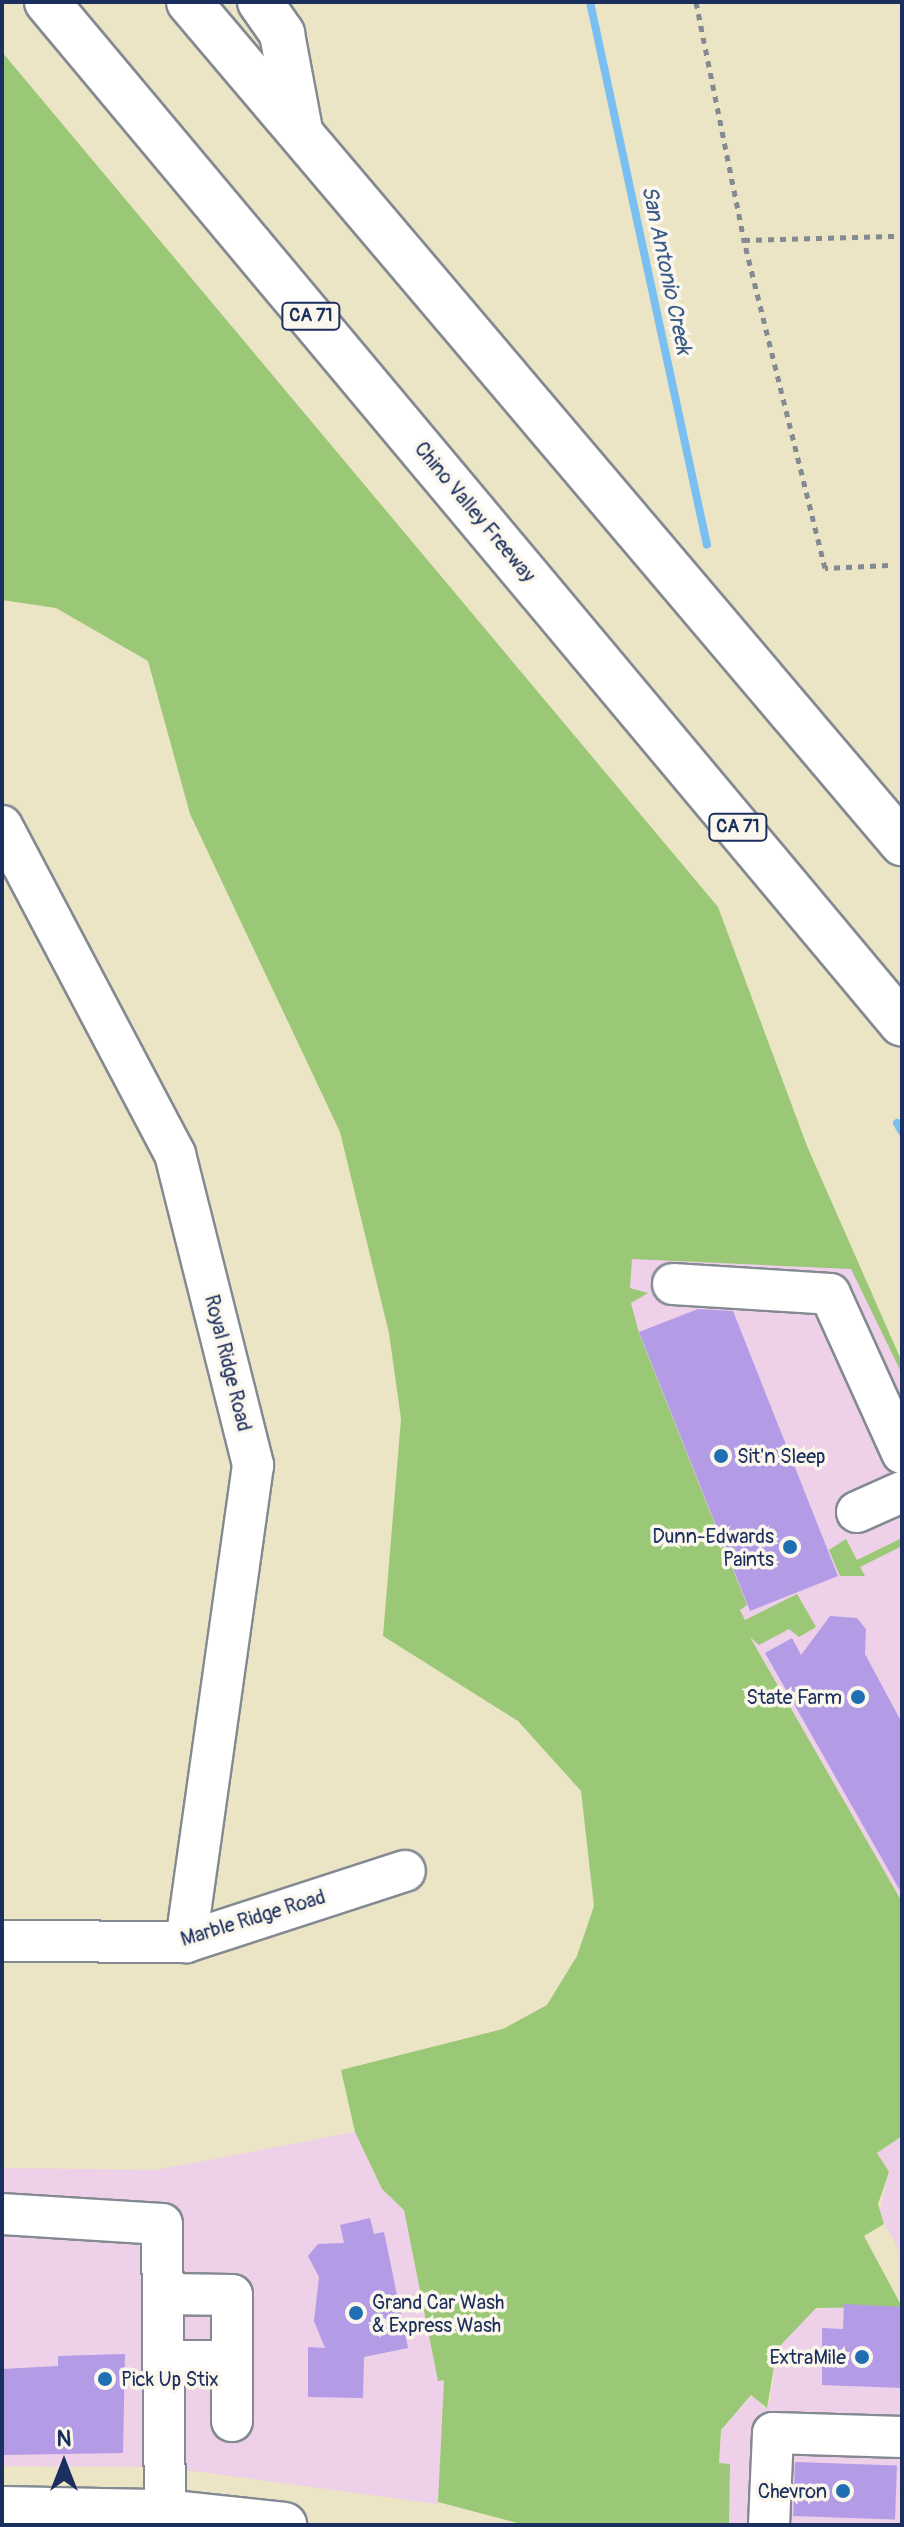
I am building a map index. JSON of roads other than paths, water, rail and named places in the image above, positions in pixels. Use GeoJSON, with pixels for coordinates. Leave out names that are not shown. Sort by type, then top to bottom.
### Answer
{"type":"FeatureCollection","features":[{"type":"Feature","properties":{"kind":"main road","name":"Chino Valley Freeway"},"geometry":{"type":"LineString","coordinates":[[47,2],[902,1024]]}},
{"type":"Feature","properties":{"kind":"main road"},"geometry":{"type":"LineString","coordinates":[[189,2],[902,843]]}},
{"type":"Feature","properties":{"kind":"main road"},"geometry":{"type":"LineString","coordinates":[[260,2],[282,34],[301,132]]}},
{"type":"Feature","properties":{"kind":"main road"},"geometry":{"type":"LineString","coordinates":[[2,2509],[284,2525]]}},
{"type":"Feature","properties":{"kind":"street","name":"Royal Ridge Road"},"geometry":{"type":"LineString","coordinates":[[2,826],[175,1154],[253,1465],[186,1942]]}},
{"type":"Feature","properties":{"kind":"street"},"geometry":{"type":"LineString","coordinates":[[673,1284],[830,1294],[902,1453]]}},
{"type":"Feature","properties":{"kind":"street"},"geometry":{"type":"LineString","coordinates":[[857,1512],[902,1492]]}},
{"type":"Feature","properties":{"kind":"street","name":"Marble Ridge Road"},"geometry":{"type":"LineString","coordinates":[[2,1941],[186,1942],[405,1871]]}},
{"type":"Feature","properties":{"kind":"street"},"geometry":{"type":"LineString","coordinates":[[2,2214],[152,2219],[162,2224],[165,2519]]}},
{"type":"Feature","properties":{"kind":"street"},"geometry":{"type":"LineString","coordinates":[[163,2294],[232,2295],[232,2421]]}},
{"type":"Feature","properties":{"kind":"street"},"geometry":{"type":"LineString","coordinates":[[164,2361],[232,2361]]}},
{"type":"Feature","properties":{"kind":"street"},"geometry":{"type":"LineString","coordinates":[[769,2525],[773,2433],[902,2437]]}},
{"type":"Feature","properties":{"kind":"waterway","name":"San Antonio Creek"},"geometry":{"type":"LineString","coordinates":[[590,2],[707,545]]}},
{"type":"Feature","properties":{"kind":"waterway","name":"San Antonio Creek"},"geometry":{"type":"LineString","coordinates":[[897,1123],[902,1132]]}},
{"type":"Feature","properties":{"kind":"place","name":"Sit'n Sleep"},"geometry":{"type":"Point","coordinates":[721,1456]}},
{"type":"Feature","properties":{"kind":"place","name":"Dunn-Edwards Paints"},"geometry":{"type":"Point","coordinates":[790,1547]}},
{"type":"Feature","properties":{"kind":"place","name":"State Farm"},"geometry":{"type":"Point","coordinates":[858,1697]}},
{"type":"Feature","properties":{"kind":"place","name":"Grand Car Wash & Express Wash"},"geometry":{"type":"Point","coordinates":[356,2313]}},
{"type":"Feature","properties":{"kind":"place","name":"ExtraMile"},"geometry":{"type":"Point","coordinates":[862,2357]}},
{"type":"Feature","properties":{"kind":"place","name":"Pick Up Stix"},"geometry":{"type":"Point","coordinates":[105,2379]}},
{"type":"Feature","properties":{"kind":"place","name":"Chevron"},"geometry":{"type":"Point","coordinates":[843,2491]}}]}
